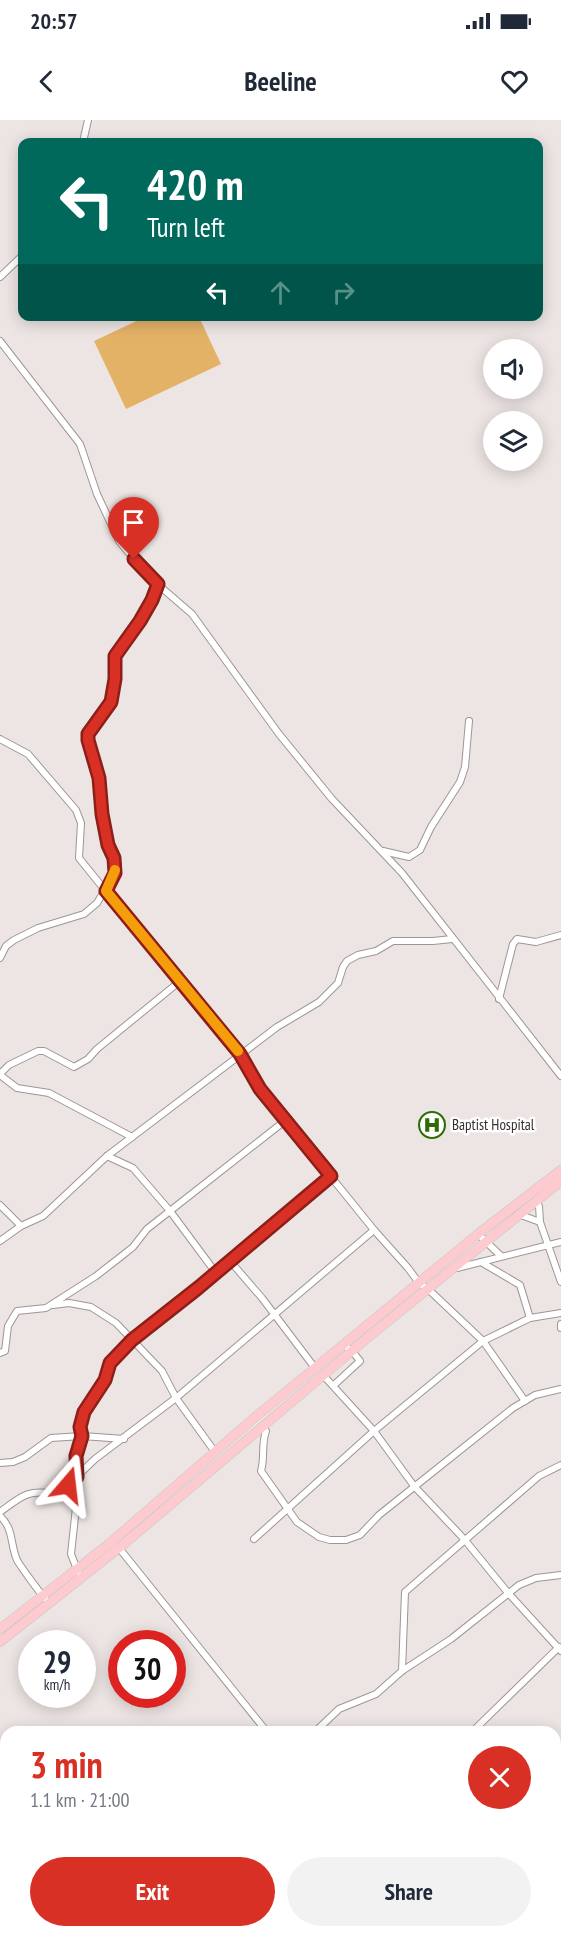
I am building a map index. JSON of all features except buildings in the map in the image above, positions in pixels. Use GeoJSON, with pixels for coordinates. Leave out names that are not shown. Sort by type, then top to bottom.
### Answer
{"type":"FeatureCollection","features":[{"type":"Feature","properties":{"kind":"main road"},"geometry":{"type":"LineString","coordinates":[[80,1573],[109,1544],[315,1368],[478,1234],[561,1170]]}},
{"type":"Feature","properties":{"kind":"main road"},"geometry":{"type":"LineString","coordinates":[[0,1629],[119,1548],[450,1269],[561,1181]]}},
{"type":"Feature","properties":{"kind":"main road"},"geometry":{"type":"LineString","coordinates":[[0,1642],[46,1599]]}},
{"type":"Feature","properties":{"kind":"street"},"geometry":{"type":"LineString","coordinates":[[84,138],[88,120]]}},
{"type":"Feature","properties":{"kind":"street"},"geometry":{"type":"LineString","coordinates":[[0,277],[18,260]]}},
{"type":"Feature","properties":{"kind":"street"},"geometry":{"type":"LineString","coordinates":[[0,341],[80,444],[98,494],[119,541],[148,576],[192,614],[279,734],[332,799],[383,851],[561,1076]]}},
{"type":"Feature","properties":{"kind":"street"},"geometry":{"type":"LineString","coordinates":[[0,958],[6,946],[14,940],[60,920],[84,914],[97,903],[115,873],[114,858],[108,845],[102,814],[99,778],[88,734],[111,702],[115,679],[115,656],[140,621],[158,584]]}},
{"type":"Feature","properties":{"kind":"street"},"geometry":{"type":"LineString","coordinates":[[383,851],[410,857],[420,850],[431,827],[460,782],[465,767],[469,721]]}},
{"type":"Feature","properties":{"kind":"street"},"geometry":{"type":"LineString","coordinates":[[0,739],[28,754],[76,810],[81,823],[79,858],[240,1054],[260,1089],[375,1230],[419,1283],[483,1341],[525,1401]]}},
{"type":"Feature","properties":{"kind":"street"},"geometry":{"type":"LineString","coordinates":[[499,999],[513,944],[517,939],[536,942],[561,935]]}},
{"type":"Feature","properties":{"kind":"street"},"geometry":{"type":"LineString","coordinates":[[0,1241],[21,1226],[43,1216],[107,1156],[277,1027],[319,1002],[335,987],[345,963],[351,958],[376,951],[393,941],[452,939]]}},
{"type":"Feature","properties":{"kind":"street"},"geometry":{"type":"LineString","coordinates":[[132,1137],[49,1093],[17,1088],[0,1074],[9,1065],[38,1051],[44,1051],[74,1067],[88,1059],[97,1049],[179,982]]}},
{"type":"Feature","properties":{"kind":"street"},"geometry":{"type":"LineString","coordinates":[[50,1305],[96,1276],[128,1251],[147,1229],[286,1120]]}},
{"type":"Feature","properties":{"kind":"street"},"geometry":{"type":"LineString","coordinates":[[107,1156],[133,1168],[170,1211],[216,1273]]}},
{"type":"Feature","properties":{"kind":"street"},"geometry":{"type":"LineString","coordinates":[[80,1573],[71,1554],[76,1522],[76,1456],[82,1436],[80,1427],[84,1412],[105,1380],[110,1363],[132,1340],[331,1176]]}},
{"type":"Feature","properties":{"kind":"street"},"geometry":{"type":"LineString","coordinates":[[536,1201],[539,1206],[540,1222],[561,1282]]}},
{"type":"Feature","properties":{"kind":"street"},"geometry":{"type":"LineString","coordinates":[[0,1205],[21,1226]]}},
{"type":"Feature","properties":{"kind":"street"},"geometry":{"type":"LineString","coordinates":[[507,1213],[540,1222]]}},
{"type":"Feature","properties":{"kind":"street"},"geometry":{"type":"LineString","coordinates":[[46,1599],[17,1560],[13,1539],[6,1521],[0,1514],[25,1494],[39,1491],[54,1494],[77,1477],[95,1459],[176,1398],[375,1230]]}},
{"type":"Feature","properties":{"kind":"street"},"geometry":{"type":"LineString","coordinates":[[478,1234],[501,1256]]}},
{"type":"Feature","properties":{"kind":"street"},"geometry":{"type":"LineString","coordinates":[[450,1269],[561,1242]]}},
{"type":"Feature","properties":{"kind":"street"},"geometry":{"type":"LineString","coordinates":[[230,1261],[275,1314],[315,1368]]}},
{"type":"Feature","properties":{"kind":"street"},"geometry":{"type":"LineString","coordinates":[[481,1262],[520,1285],[530,1318]]}},
{"type":"Feature","properties":{"kind":"street"},"geometry":{"type":"LineString","coordinates":[[0,1353],[5,1351],[8,1326],[17,1311],[69,1303],[91,1306],[116,1323],[162,1371],[176,1398],[215,1452]]}},
{"type":"Feature","properties":{"kind":"street"},"geometry":{"type":"LineString","coordinates":[[254,1539],[374,1431],[483,1341],[530,1318],[561,1313]]}},
{"type":"Feature","properties":{"kind":"street"},"geometry":{"type":"LineString","coordinates":[[334,1386],[360,1360],[344,1345]]}},
{"type":"Feature","properties":{"kind":"street"},"geometry":{"type":"LineString","coordinates":[[323,1375],[374,1431],[414,1486],[560,1648],[478,1726]]}},
{"type":"Feature","properties":{"kind":"street"},"geometry":{"type":"LineString","coordinates":[[262,1426],[266,1431],[262,1442],[264,1462],[261,1471],[299,1524],[319,1537],[346,1540],[360,1535],[379,1515],[474,1437],[525,1401],[535,1395],[561,1389]]}},
{"type":"Feature","properties":{"kind":"street"},"geometry":{"type":"LineString","coordinates":[[0,1463],[13,1462],[25,1457],[51,1438],[82,1436],[124,1439]]}},
{"type":"Feature","properties":{"kind":"street"},"geometry":{"type":"LineString","coordinates":[[402,1671],[405,1592],[539,1476],[561,1465]]}},
{"type":"Feature","properties":{"kind":"street"},"geometry":{"type":"LineString","coordinates":[[119,1548],[262,1726]]}},
{"type":"Feature","properties":{"kind":"street"},"geometry":{"type":"LineString","coordinates":[[321,1726],[339,1709],[376,1694],[402,1671],[451,1640],[529,1581],[561,1575]]}},
{"type":"Feature","properties":{"kind":"shaded area"},"geometry":{"type":"Polygon","coordinates":[[[136,321],[201,321],[221,364],[126,409],[94,341],[136,321]]]}},
{"type":"Feature","properties":{"kind":"slow traffic"},"geometry":{"type":"LineString","coordinates":[[115,870],[106,891],[238,1051]]}},
{"type":"Feature","properties":{"kind":"place","name":"Baptist Hospital"},"geometry":{"type":"Point","coordinates":[432,1125]}},
{"type":"Feature","properties":{"kind":"route"},"geometry":{"type":"LineString","coordinates":[[68,1485],[77,1477],[76,1456],[82,1436],[80,1427],[84,1412],[105,1380],[110,1363],[132,1340],[198,1288],[331,1176],[260,1089],[240,1054],[106,891],[115,873],[114,858],[108,845],[102,814],[99,778],[88,734],[111,702],[115,679],[115,656],[140,621],[158,584],[134,559]]}}]}
